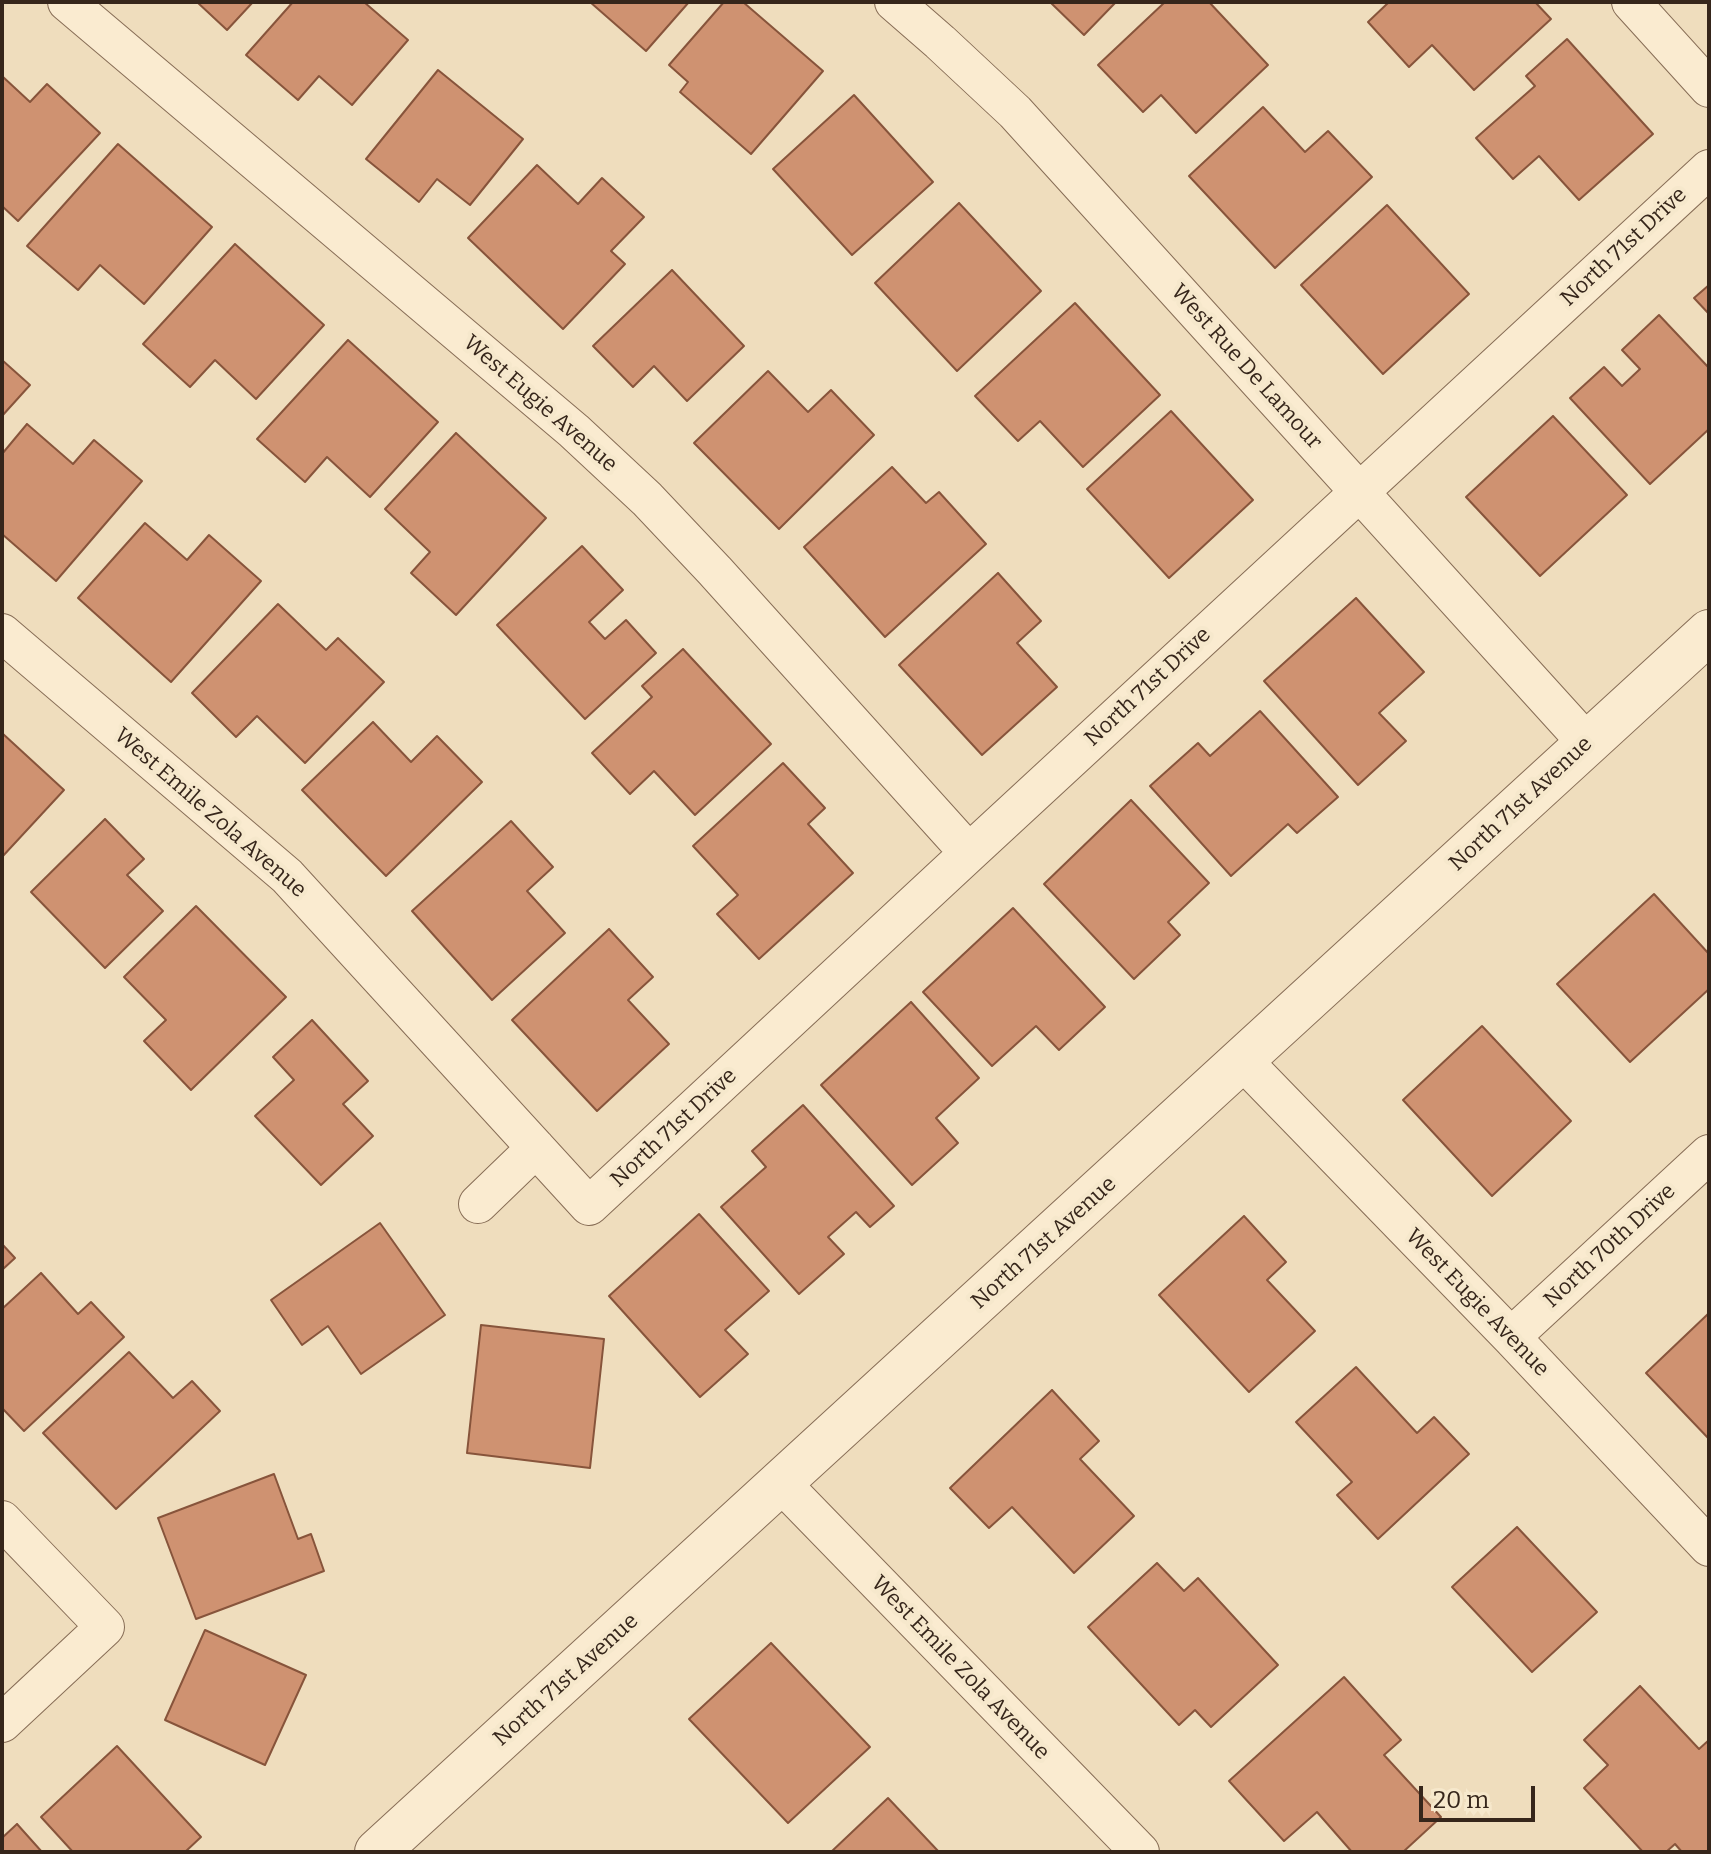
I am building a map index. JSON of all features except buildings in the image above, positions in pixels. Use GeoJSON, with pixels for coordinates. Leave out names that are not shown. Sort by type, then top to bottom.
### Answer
{"type":"FeatureCollection","features":[{"type":"Feature","properties":{"kind":"street","name":"West Eugie Avenue"},"geometry":{"type":"LineString","coordinates":[[67,2],[574,431],[647,499],[969,853]]}},
{"type":"Feature","properties":{"kind":"street","name":"West Rue De Lamour"},"geometry":{"type":"LineString","coordinates":[[894,2],[1015,112],[1587,743]]}},
{"type":"Feature","properties":{"kind":"street"},"geometry":{"type":"LineString","coordinates":[[1631,2],[1709,88]]}},
{"type":"Feature","properties":{"kind":"street","name":"North 71st Drive"},"geometry":{"type":"LineString","coordinates":[[589,1206],[1709,169]]}},
{"type":"Feature","properties":{"kind":"street","name":"North 71st Avenue"},"geometry":{"type":"LineString","coordinates":[[377,1852],[1709,632]]}},
{"type":"Feature","properties":{"kind":"street","name":"West Emile Zola Avenue"},"geometry":{"type":"LineString","coordinates":[[2,633],[287,876],[589,1206]]}},
{"type":"Feature","properties":{"kind":"street","name":"West Eugie Avenue"},"geometry":{"type":"LineString","coordinates":[[1243,1061],[1511,1337],[1709,1547]]}},
{"type":"Feature","properties":{"kind":"street"},"geometry":{"type":"LineString","coordinates":[[478,1204],[536,1148]]}},
{"type":"Feature","properties":{"kind":"street","name":"North 70th Drive"},"geometry":{"type":"LineString","coordinates":[[1511,1337],[1709,1154]]}},
{"type":"Feature","properties":{"kind":"street","name":"West Emile Zola Avenue"},"geometry":{"type":"LineString","coordinates":[[781,1483],[1140,1852]]}},
{"type":"Feature","properties":{"kind":"street"},"geometry":{"type":"LineString","coordinates":[[2,1520],[105,1627],[2,1723]]}}]}
